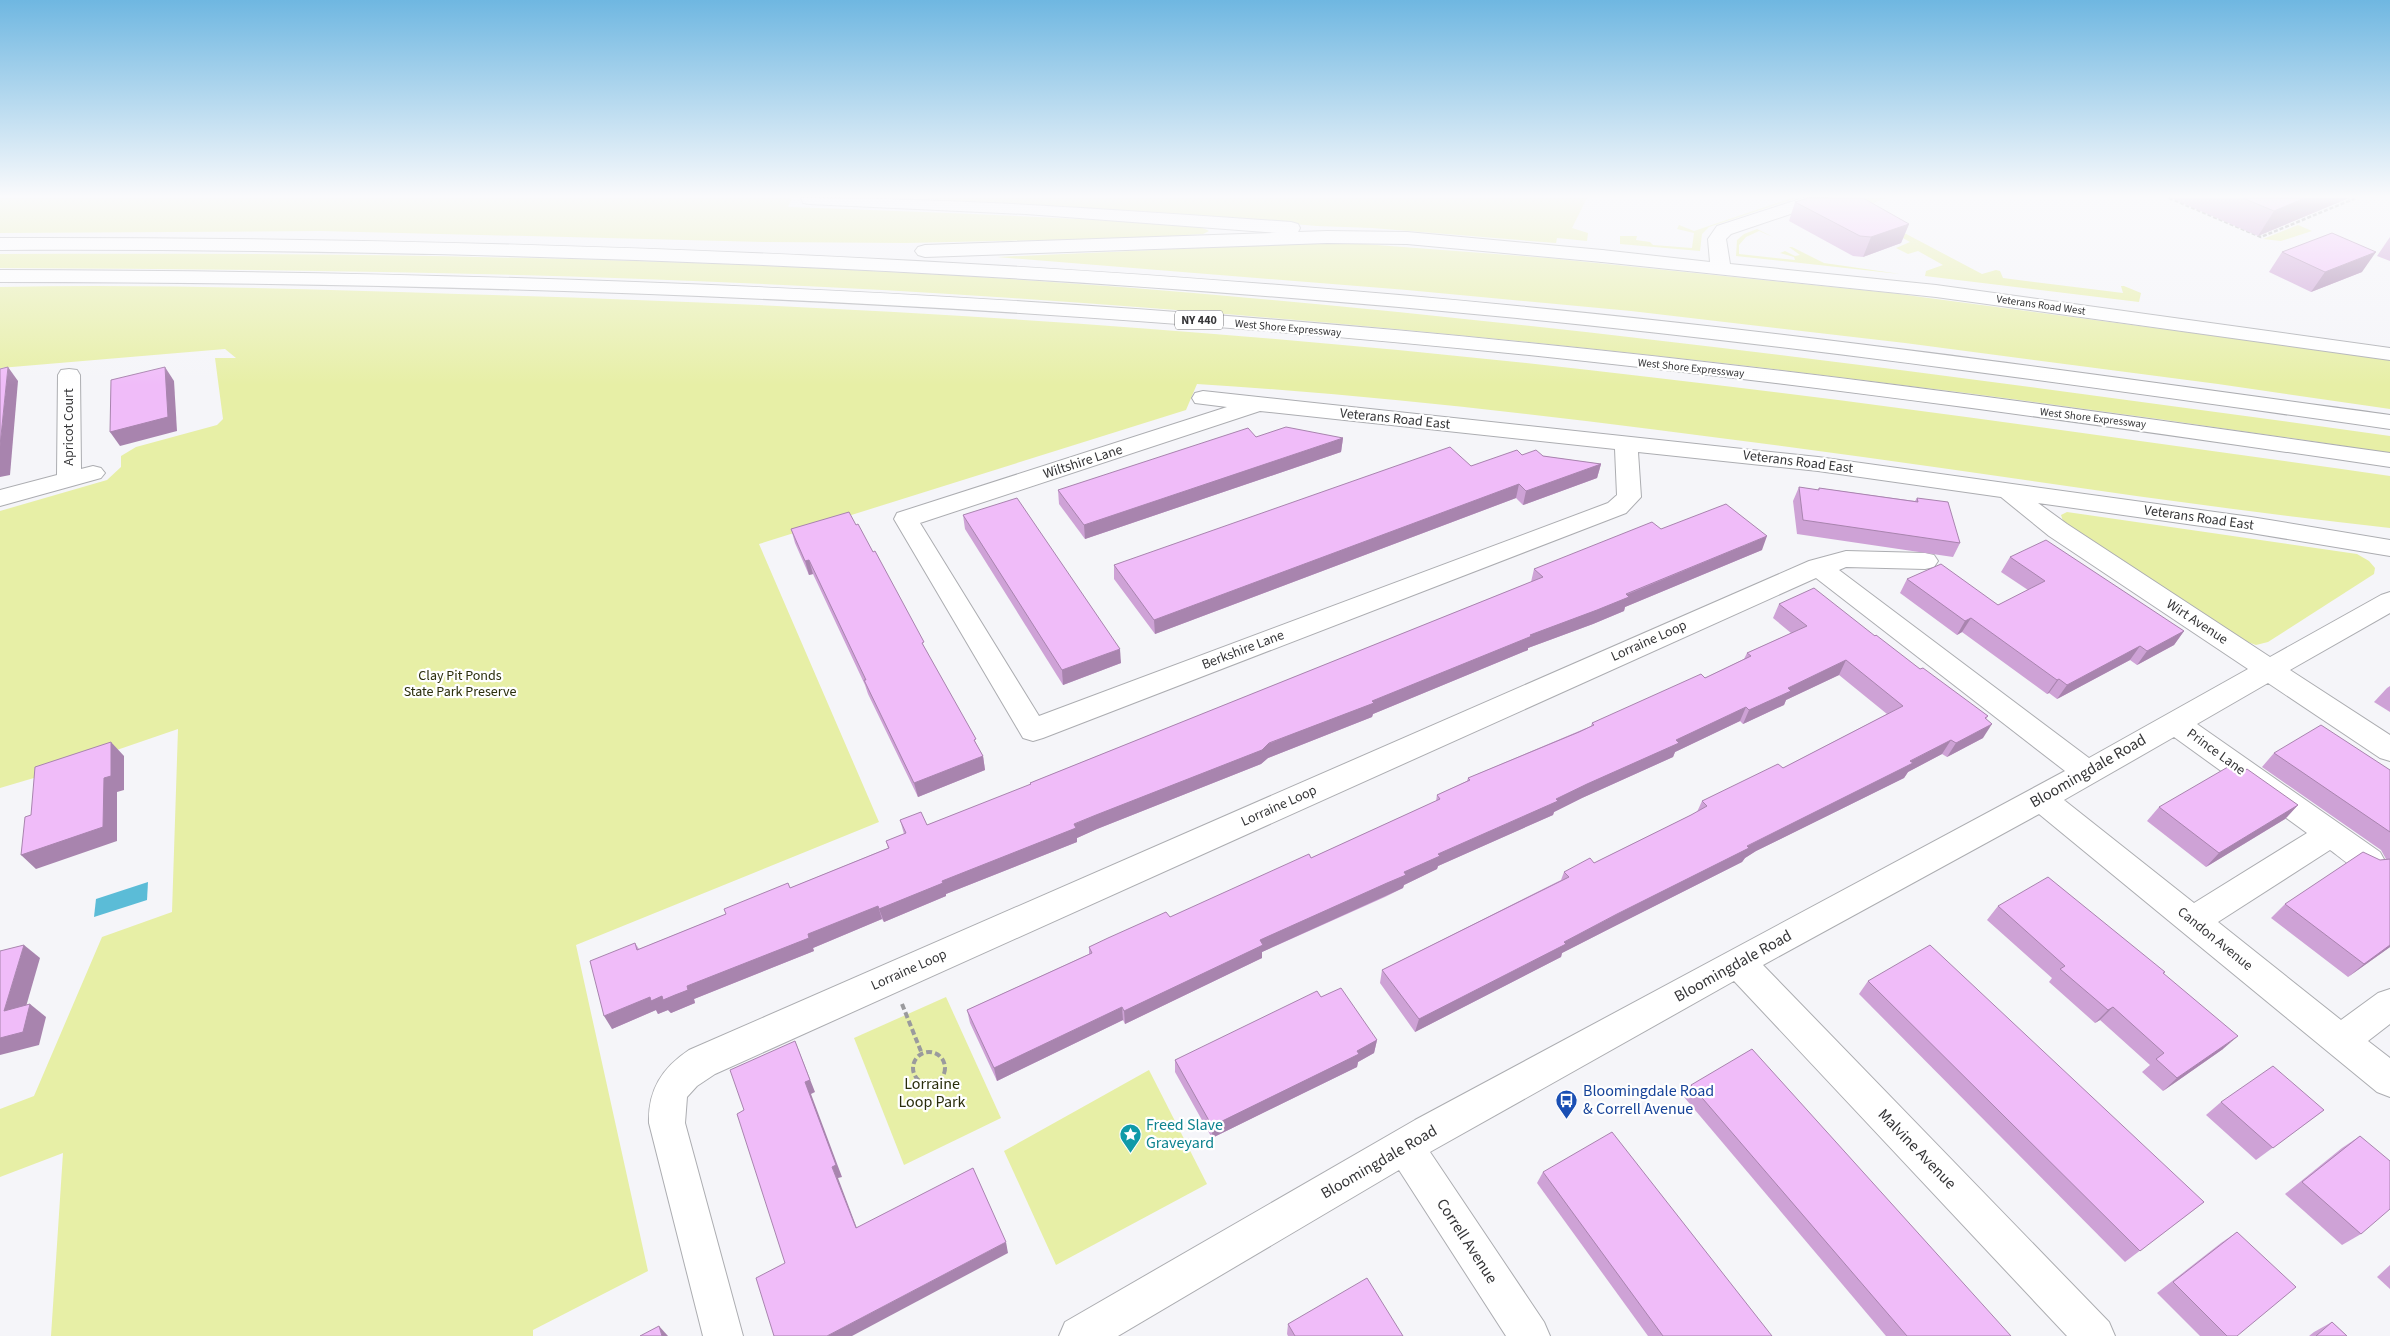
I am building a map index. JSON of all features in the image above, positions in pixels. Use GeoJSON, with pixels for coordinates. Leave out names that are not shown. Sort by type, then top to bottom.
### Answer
{"type":"FeatureCollection","features":[{"type":"Feature","properties":{"kind":"main road"},"geometry":{"type":"LineString","coordinates":[[830,260],[1000,271],[1516,312],[1800,343],[2390,422]]}},
{"type":"Feature","properties":{"kind":"main road","name":"Veterans Road West"},"geometry":{"type":"LineString","coordinates":[[1642,260],[1936,291],[2390,354]]}},
{"type":"Feature","properties":{"kind":"main road"},"geometry":{"type":"LineString","coordinates":[[1720,260],[1721,269]]}},
{"type":"Feature","properties":{"kind":"main road","name":"West Shore Expressway"},"geometry":{"type":"LineString","coordinates":[[0,276],[424,280],[749,290],[985,304],[1525,349],[1928,396],[2390,460]]}},
{"type":"Feature","properties":{"kind":"main road","name":"Apricot Court"},"geometry":{"type":"LineString","coordinates":[[68,375],[69,479]]}},
{"type":"Feature","properties":{"kind":"main road","name":"Veterans Road East"},"geometry":{"type":"LineString","coordinates":[[1203,398],[1818,464],[2251,525],[2390,548]]}},
{"type":"Feature","properties":{"kind":"main road","name":"Wiltshire Lane"},"geometry":{"type":"LineString","coordinates":[[906,519],[1259,404]]}},
{"type":"Feature","properties":{"kind":"main road","name":"Berkshire Lane"},"geometry":{"type":"LineString","coordinates":[[906,519],[1033,730],[1617,508],[1629,497],[1626,443]]}},
{"type":"Feature","properties":{"kind":"main road"},"geometry":{"type":"LineString","coordinates":[[0,498],[93,473]]}},
{"type":"Feature","properties":{"kind":"main road","name":"Wirt Avenue"},"geometry":{"type":"LineString","coordinates":[[2007,490],[2058,530],[2390,750]]}},
{"type":"Feature","properties":{"kind":"main road","name":"Lorraine Loop"},"geometry":{"type":"LineString","coordinates":[[723,1336],[667,1123],[666,1104],[672,1086],[685,1073],[702,1062],[1818,567],[1846,559],[1925,562]]}},
{"type":"Feature","properties":{"kind":"main road"},"geometry":{"type":"LineString","coordinates":[[1818,567],[2088,772]]}},
{"type":"Feature","properties":{"kind":"main road","name":"Bloomingdale Road"},"geometry":{"type":"LineString","coordinates":[[1079,1336],[1405,1147],[1738,962],[2041,799],[2390,601]]}},
{"type":"Feature","properties":{"kind":"main road","name":"Prince Lane"},"geometry":{"type":"LineString","coordinates":[[2174,722],[2369,861]]}},
{"type":"Feature","properties":{"kind":"main road","name":"Candon Avenue"},"geometry":{"type":"LineString","coordinates":[[2041,799],[2390,1080]]}},
{"type":"Feature","properties":{"kind":"main road"},"geometry":{"type":"LineString","coordinates":[[2193,921],[2331,834]]}},
{"type":"Feature","properties":{"kind":"main road","name":"Malvine Avenue"},"geometry":{"type":"LineString","coordinates":[[1738,962],[2095,1336]]}},
{"type":"Feature","properties":{"kind":"main road"},"geometry":{"type":"LineString","coordinates":[[2341,1040],[2390,1004]]}},
{"type":"Feature","properties":{"kind":"main road","name":"Correll Avenue"},"geometry":{"type":"LineString","coordinates":[[1405,1147],[1530,1336]]}},
{"type":"Feature","properties":{"kind":"path"},"geometry":{"type":"LineString","coordinates":[[902,1004],[922,1054]]}},
{"type":"Feature","properties":{"kind":"path"},"geometry":{"type":"LineString","coordinates":[[933,1052],[942,1056],[945,1071],[938,1079],[928,1083],[914,1077],[914,1063],[922,1054],[933,1052]]}},
{"type":"Feature","properties":{"kind":"green space"},"geometry":{"type":"Polygon","coordinates":[[[0,260],[608,260],[841,269],[1121,287],[1439,316],[1915,372],[2390,436],[2390,453],[1875,381],[1530,342],[1358,325],[1185,311],[886,290],[633,279],[380,272],[0,268],[0,260]]]}},
{"type":"Feature","properties":{"kind":"green space"},"geometry":{"type":"Polygon","coordinates":[[[1039,260],[1571,260],[1891,293],[2390,359],[2390,409],[2218,384],[1905,343],[1631,311],[1407,290],[1039,260]]]}},
{"type":"Feature","properties":{"kind":"green space"},"geometry":{"type":"Polygon","coordinates":[[[1776,260],[1819,260],[1824,263],[1900,274],[1776,260]]]}},
{"type":"Feature","properties":{"kind":"green space"},"geometry":{"type":"Polygon","coordinates":[[[1935,260],[1956,260],[1982,274],[1996,270],[2000,271],[2003,278],[2123,293],[2121,286],[2124,286],[2141,293],[2139,302],[1925,276],[1926,271],[1943,265],[1935,260]]]}},
{"type":"Feature","properties":{"kind":"green space","name":"Clay Pit Ponds State Park Preserve"},"geometry":{"type":"Polygon","coordinates":[[[115,286],[287,289],[756,305],[1055,322],[1204,333],[1501,360],[1835,400],[2390,476],[2390,528],[2192,504],[1614,424],[1364,397],[1197,384],[1186,410],[759,544],[879,822],[576,945],[648,1271],[533,1330],[533,1336],[51,1336],[63,1153],[0,1177],[0,1109],[34,1096],[102,937],[172,912],[178,729],[44,775],[0,788],[0,511],[107,480],[121,467],[121,456],[136,447],[217,425],[223,419],[215,358],[236,358],[225,349],[0,368],[0,287],[115,286]]]}},
{"type":"Feature","properties":{"kind":"green space"},"geometry":{"type":"Polygon","coordinates":[[[2067,512],[2357,554],[2369,561],[2375,568],[2374,574],[2268,642],[2256,645],[2245,641],[2072,530],[2063,521],[2061,515],[2067,512]]]}},
{"type":"Feature","properties":{"kind":"green space","name":"Lorraine Loop Park"},"geometry":{"type":"Polygon","coordinates":[[[946,997],[1001,1118],[904,1165],[854,1038],[946,997]]]}},
{"type":"Feature","properties":{"kind":"green space"},"geometry":{"type":"Polygon","coordinates":[[[1149,1070],[1207,1184],[1056,1265],[1004,1151],[1149,1070]]]}},
{"type":"Feature","properties":{"kind":"water"},"geometry":{"type":"Polygon","coordinates":[[[148,882],[147,900],[94,917],[96,899],[148,882]]]}},
{"type":"Feature","properties":{"kind":"building"},"geometry":{"type":"Polygon","coordinates":[[[2300,260],[2355,260],[2325,272],[2300,260]]]}},
{"type":"Feature","properties":{"kind":"building"},"geometry":{"type":"Polygon","coordinates":[[[8,367],[0,446],[0,369],[8,367]]]}},
{"type":"Feature","properties":{"kind":"building"},"geometry":{"type":"Polygon","coordinates":[[[165,367],[168,417],[110,432],[111,380],[165,367]]]}},
{"type":"Feature","properties":{"kind":"building"},"geometry":{"type":"Polygon","coordinates":[[[1286,427],[1343,438],[1084,525],[1058,490],[1248,428],[1256,437],[1286,427]]]}},
{"type":"Feature","properties":{"kind":"building"},"geometry":{"type":"Polygon","coordinates":[[[1450,447],[1471,466],[1517,450],[1522,455],[1536,450],[1543,456],[1601,464],[1526,491],[1519,484],[1154,620],[1114,565],[1450,447]]]}},
{"type":"Feature","properties":{"kind":"building"},"geometry":{"type":"Polygon","coordinates":[[[1799,487],[1819,490],[1819,488],[1918,502],[1917,498],[1948,502],[1960,543],[1803,520],[1799,487]]]}},
{"type":"Feature","properties":{"kind":"building"},"geometry":{"type":"Polygon","coordinates":[[[1017,498],[1120,649],[1062,670],[963,515],[1017,498]]]}},
{"type":"Feature","properties":{"kind":"building"},"geometry":{"type":"Polygon","coordinates":[[[1726,504],[1767,536],[1626,594],[1629,597],[1530,635],[1532,636],[1372,701],[1374,703],[1269,743],[1262,750],[1074,824],[1076,828],[942,881],[943,883],[879,909],[878,906],[808,934],[809,938],[687,986],[688,990],[663,1000],[662,996],[651,1001],[650,997],[604,1016],[590,961],[635,943],[637,950],[726,914],[724,909],[788,883],[790,888],[889,848],[886,841],[906,833],[900,820],[921,812],[927,825],[1543,577],[1534,569],[1652,522],[1661,529],[1726,504]]]}},
{"type":"Feature","properties":{"kind":"building"},"geometry":{"type":"Polygon","coordinates":[[[849,512],[856,525],[858,524],[873,552],[875,551],[924,642],[922,643],[976,739],[974,740],[983,756],[914,783],[809,560],[805,561],[791,529],[849,512]]]}},
{"type":"Feature","properties":{"kind":"building"},"geometry":{"type":"Polygon","coordinates":[[[2046,540],[2184,631],[2147,651],[2140,646],[2067,685],[2059,679],[2057,680],[1971,618],[1965,621],[1907,579],[1941,564],[1998,605],[2045,581],[2010,557],[2046,540]]]}},
{"type":"Feature","properties":{"kind":"building"},"geometry":{"type":"Polygon","coordinates":[[[1814,588],[1875,636],[1920,669],[1923,668],[1988,716],[1985,718],[1992,724],[1956,743],[1951,740],[1910,761],[1913,763],[1747,846],[1749,848],[1617,914],[1564,942],[1566,944],[1419,1019],[1382,970],[1569,877],[1564,872],[1590,858],[1594,863],[1691,815],[1707,806],[1702,801],[1778,764],[1783,768],[1903,706],[1846,660],[1788,688],[1791,691],[1749,710],[1746,707],[1676,740],[1679,743],[1556,799],[1558,801],[1438,854],[1440,856],[1404,872],[1406,875],[1260,940],[1263,945],[1124,1011],[1122,1007],[994,1068],[967,1010],[1092,953],[1089,947],[1108,938],[1166,912],[1170,917],[1309,854],[1311,858],[1440,799],[1437,795],[1470,780],[1468,778],[1579,732],[1594,725],[1592,723],[1701,674],[1705,678],[1751,656],[1747,653],[1807,626],[1779,604],[1814,588]]]}},
{"type":"Feature","properties":{"kind":"building"},"geometry":{"type":"Polygon","coordinates":[[[2321,725],[2390,770],[2390,832],[2274,753],[2321,725]]]}},
{"type":"Feature","properties":{"kind":"building"},"geometry":{"type":"Polygon","coordinates":[[[111,742],[111,776],[104,778],[103,827],[21,855],[25,817],[31,815],[35,767],[111,742]]]}},
{"type":"Feature","properties":{"kind":"building"},"geometry":{"type":"Polygon","coordinates":[[[2233,764],[2243,772],[2247,769],[2298,805],[2219,853],[2159,807],[2233,764]]]}},
{"type":"Feature","properties":{"kind":"building"},"geometry":{"type":"Polygon","coordinates":[[[2363,852],[2380,860],[2390,859],[2390,945],[2364,964],[2285,904],[2363,852]]]}},
{"type":"Feature","properties":{"kind":"building"},"geometry":{"type":"Polygon","coordinates":[[[2048,877],[2165,972],[2163,973],[2238,1036],[2177,1078],[2156,1059],[2164,1053],[2113,1007],[2108,1010],[2060,969],[2065,966],[1998,906],[2048,877]]]}},
{"type":"Feature","properties":{"kind":"building"},"geometry":{"type":"Polygon","coordinates":[[[24,945],[4,1011],[30,1004],[23,1032],[0,1038],[0,951],[24,945]]]}},
{"type":"Feature","properties":{"kind":"building"},"geometry":{"type":"Polygon","coordinates":[[[1930,945],[2204,1202],[2140,1251],[1868,981],[1930,945]]]}},
{"type":"Feature","properties":{"kind":"building"},"geometry":{"type":"Polygon","coordinates":[[[1341,988],[1377,1040],[1357,1051],[1359,1054],[1212,1126],[1175,1060],[1317,991],[1321,997],[1341,988]]]}},
{"type":"Feature","properties":{"kind":"building"},"geometry":{"type":"Polygon","coordinates":[[[795,1041],[810,1080],[805,1082],[836,1165],[832,1167],[856,1228],[973,1168],[1006,1242],[827,1336],[774,1336],[756,1278],[785,1263],[737,1114],[744,1110],[730,1070],[795,1041]]]}},
{"type":"Feature","properties":{"kind":"building"},"geometry":{"type":"Polygon","coordinates":[[[1752,1049],[2011,1336],[1907,1336],[1691,1085],[1752,1049]]]}},
{"type":"Feature","properties":{"kind":"building"},"geometry":{"type":"Polygon","coordinates":[[[2273,1066],[2324,1110],[2273,1148],[2221,1102],[2273,1066]]]}},
{"type":"Feature","properties":{"kind":"building"},"geometry":{"type":"Polygon","coordinates":[[[1612,1132],[1772,1336],[1663,1336],[1543,1172],[1612,1132]]]}},
{"type":"Feature","properties":{"kind":"building"},"geometry":{"type":"Polygon","coordinates":[[[2360,1136],[2390,1161],[2390,1209],[2361,1234],[2302,1182],[2360,1136]]]}},
{"type":"Feature","properties":{"kind":"building"},"geometry":{"type":"Polygon","coordinates":[[[2237,1232],[2296,1287],[2237,1336],[2227,1336],[2173,1282],[2237,1232]]]}},
{"type":"Feature","properties":{"kind":"building"},"geometry":{"type":"Polygon","coordinates":[[[1367,1278],[1403,1336],[1295,1336],[1288,1324],[1367,1278]]]}},
{"type":"Feature","properties":{"kind":"building"},"geometry":{"type":"Polygon","coordinates":[[[2332,1322],[2347,1336],[2316,1336],[2332,1322]]]}},
{"type":"Feature","properties":{"kind":"building"},"geometry":{"type":"Polygon","coordinates":[[[659,1326],[662,1336],[640,1336],[659,1326]]]}},
{"type":"Feature","properties":{"kind":"place","name":"Bloomingdale Road & Correll Avenue"},"geometry":{"type":"Point","coordinates":[1567,1119]}},
{"type":"Feature","properties":{"kind":"place","name":"Freed Slave Graveyard"},"geometry":{"type":"Point","coordinates":[1130,1153]}}]}
